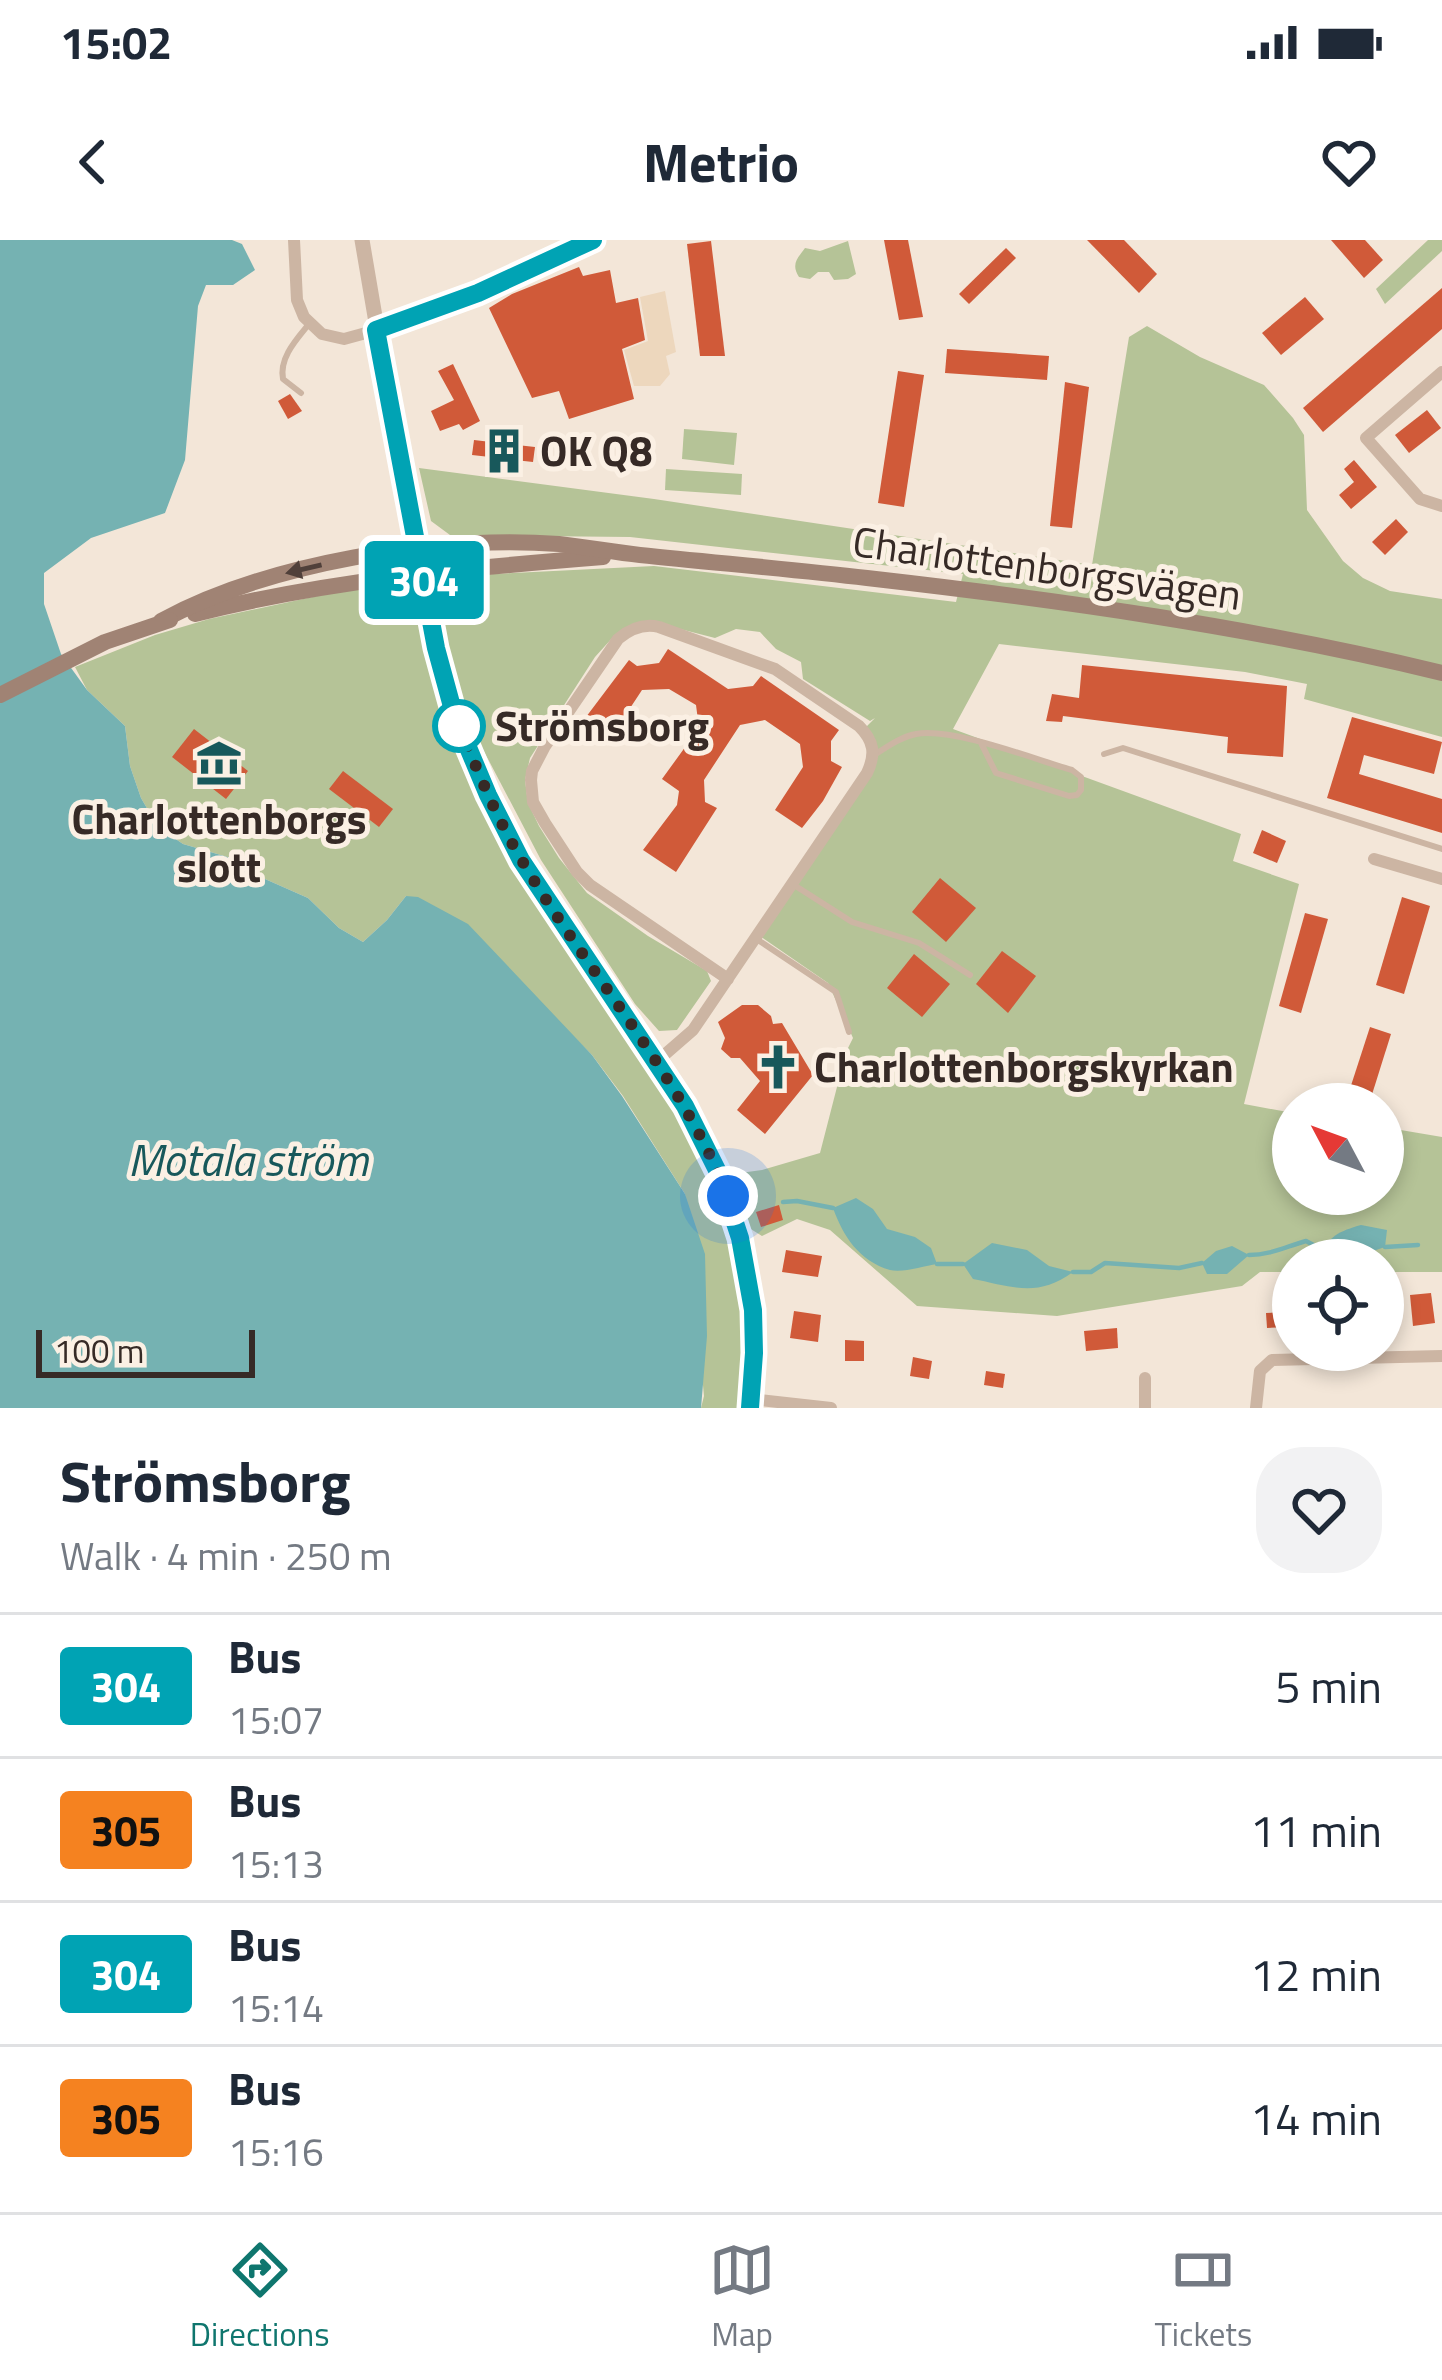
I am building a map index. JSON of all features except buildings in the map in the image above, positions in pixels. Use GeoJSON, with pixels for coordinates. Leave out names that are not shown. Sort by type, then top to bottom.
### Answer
{"type":"FeatureCollection","features":[{"type":"Feature","properties":{"kind":"main road","name":"Charlottenborgsvägen"},"geometry":{"type":"LineString","coordinates":[[0,695],[105,642],[263,579],[356,558],[455,545],[557,544],[901,581],[1241,630],[1442,674]]}},
{"type":"Feature","properties":{"kind":"main road","name":"Charlottenborgsvägen"},"geometry":{"type":"LineString","coordinates":[[161,621],[282,594],[423,572],[639,554]]}},
{"type":"Feature","properties":{"kind":"street"},"geometry":{"type":"LineString","coordinates":[[294,240],[297,299],[309,324],[322,334],[344,339],[478,293],[593,240]]}},
{"type":"Feature","properties":{"kind":"street"},"geometry":{"type":"LineString","coordinates":[[362,240],[436,648],[446,688],[488,795],[529,873],[700,1133],[734,1216],[747,1268],[753,1310],[751,1403],[831,1408]]}},
{"type":"Feature","properties":{"kind":"street"},"geometry":{"type":"LineString","coordinates":[[1442,373],[1366,438],[1420,499],[1442,506]]}},
{"type":"Feature","properties":{"kind":"street"},"geometry":{"type":"LineString","coordinates":[[655,1063],[693,1030],[728,979],[867,772],[874,755],[860,726],[775,669],[652,626],[627,632],[544,746],[532,771],[533,802],[590,885],[728,979]]}},
{"type":"Feature","properties":{"kind":"street"},"geometry":{"type":"LineString","coordinates":[[1374,860],[1442,879]]}},
{"type":"Feature","properties":{"kind":"street"},"geometry":{"type":"LineString","coordinates":[[1256,1408],[1260,1371],[1272,1360],[1442,1356]]}},
{"type":"Feature","properties":{"kind":"street"},"geometry":{"type":"LineString","coordinates":[[1145,1378],[1145,1408]]}},
{"type":"Feature","properties":{"kind":"lane"},"geometry":{"type":"LineString","coordinates":[[301,393],[283,380],[281,368],[309,324]]}},
{"type":"Feature","properties":{"kind":"lane"},"geometry":{"type":"LineString","coordinates":[[874,755],[901,738],[938,732],[981,743],[1072,770],[1081,777],[1081,790],[1069,796],[995,772],[981,743]]}},
{"type":"Feature","properties":{"kind":"lane"},"geometry":{"type":"LineString","coordinates":[[1104,754],[1123,748],[1442,849]]}},
{"type":"Feature","properties":{"kind":"lane"},"geometry":{"type":"LineString","coordinates":[[792,883],[852,922],[919,943],[970,975]]}},
{"type":"Feature","properties":{"kind":"lane"},"geometry":{"type":"LineString","coordinates":[[755,938],[836,992],[850,1032]]}},
{"type":"Feature","properties":{"kind":"green space"},"geometry":{"type":"Polygon","coordinates":[[[1428,240],[1442,240],[1442,251],[1385,304],[1376,289],[1428,240]]]}},
{"type":"Feature","properties":{"kind":"green space"},"geometry":{"type":"Polygon","coordinates":[[[848,241],[856,274],[834,280],[829,272],[818,272],[810,279],[799,277],[795,265],[805,248],[820,251],[848,241]]]}},
{"type":"Feature","properties":{"kind":"green space"},"geometry":{"type":"Polygon","coordinates":[[[1147,326],[1200,357],[1264,385],[1304,435],[1307,510],[1343,561],[1390,591],[1442,599],[1442,737],[1304,699],[1307,684],[1245,672],[999,644],[953,729],[1241,834],[1233,861],[1299,884],[1244,1104],[1272,1109],[1272,1215],[1404,1215],[1404,1131],[1442,1137],[1442,1272],[1404,1272],[1404,1239],[1272,1239],[1272,1272],[1260,1272],[1242,1286],[1057,1316],[917,1306],[830,1230],[797,1219],[762,1236],[733,1218],[749,1285],[750,1408],[701,1408],[704,1396],[685,1194],[592,1055],[549,1012],[406,896],[363,942],[339,928],[308,898],[231,858],[183,844],[158,827],[130,766],[125,726],[87,690],[75,667],[209,619],[378,583],[402,588],[414,602],[451,745],[464,741],[576,943],[718,1176],[762,1170],[820,1153],[853,1038],[828,983],[754,932],[874,756],[864,729],[875,718],[870,721],[803,679],[801,662],[776,649],[760,632],[736,629],[715,638],[649,621],[614,636],[595,657],[530,758],[525,780],[528,803],[559,858],[587,893],[707,971],[711,981],[677,1030],[659,1031],[635,1004],[541,860],[467,719],[442,627],[443,590],[452,580],[493,574],[654,566],[956,602],[963,574],[630,537],[450,535],[431,521],[419,468],[1092,565],[1129,337],[1147,326]]]}},
{"type":"Feature","properties":{"kind":"green space"},"geometry":{"type":"Polygon","coordinates":[[[684,429],[737,433],[734,465],[682,459],[684,429]]]}},
{"type":"Feature","properties":{"kind":"green space"},"geometry":{"type":"Polygon","coordinates":[[[666,469],[742,474],[741,495],[665,490],[666,469]]]}},
{"type":"Feature","properties":{"kind":"shaded area"},"geometry":{"type":"Polygon","coordinates":[[[665,291],[676,352],[666,356],[670,374],[660,386],[634,386],[624,350],[648,341],[640,297],[665,291]]]}},
{"type":"Feature","properties":{"kind":"water","name":"Motala ström"},"geometry":{"type":"Polygon","coordinates":[[[0,240],[232,240],[242,244],[255,270],[233,285],[206,285],[198,306],[185,460],[165,513],[91,538],[44,573],[44,604],[61,654],[87,690],[125,726],[130,766],[158,827],[183,844],[231,858],[308,898],[339,928],[363,942],[406,896],[418,897],[468,924],[592,1055],[685,1194],[705,1254],[707,1336],[701,1408],[0,1408],[0,240]]]}},
{"type":"Feature","properties":{"kind":"water"},"geometry":{"type":"Polygon","coordinates":[[[856,1198],[873,1209],[887,1229],[915,1237],[931,1248],[937,1264],[890,1270],[861,1254],[847,1238],[833,1208],[856,1198]]]}},
{"type":"Feature","properties":{"kind":"water"},"geometry":{"type":"Polygon","coordinates":[[[1361,1225],[1387,1230],[1386,1239],[1332,1239],[1361,1225]]]}},
{"type":"Feature","properties":{"kind":"water"},"geometry":{"type":"Polygon","coordinates":[[[992,1243],[1027,1250],[1049,1266],[1073,1272],[1036,1288],[973,1279],[963,1264],[992,1243]]]}},
{"type":"Feature","properties":{"kind":"water"},"geometry":{"type":"Polygon","coordinates":[[[1232,1246],[1249,1255],[1227,1274],[1207,1274],[1202,1263],[1232,1246]]]}},
{"type":"Feature","properties":{"kind":"waterway"},"geometry":{"type":"LineString","coordinates":[[783,1202],[833,1208]]}},
{"type":"Feature","properties":{"kind":"waterway"},"geometry":{"type":"LineString","coordinates":[[1404,1246],[1418,1245]]}},
{"type":"Feature","properties":{"kind":"waterway"},"geometry":{"type":"LineString","coordinates":[[1249,1255],[1272,1252]]}},
{"type":"Feature","properties":{"kind":"waterway"},"geometry":{"type":"LineString","coordinates":[[1073,1272],[1091,1272],[1105,1263],[1179,1268],[1202,1263]]}},
{"type":"Feature","properties":{"kind":"waterway"},"geometry":{"type":"LineString","coordinates":[[937,1264],[963,1264]]}},
{"type":"Feature","properties":{"kind":"bus line","name":"304"},"geometry":{"type":"LineString","coordinates":[[593,240],[478,293],[376,330],[436,648],[454,714],[521,860],[685,1106],[719,1174],[740,1238],[753,1310],[750,1408]]}},
{"type":"Feature","properties":{"kind":"place","name":"OK Q8"},"geometry":{"type":"Point","coordinates":[504,451]}},
{"type":"Feature","properties":{"kind":"place","name":"Strömsborg"},"geometry":{"type":"Point","coordinates":[459,726]}},
{"type":"Feature","properties":{"kind":"place","name":"Charlottenborgs slott"},"geometry":{"type":"Point","coordinates":[219,763]}},
{"type":"Feature","properties":{"kind":"place","name":"Charlottenborgskyrkan"},"geometry":{"type":"Point","coordinates":[778,1067]}},
{"type":"Feature","properties":{"kind":"route"},"geometry":{"type":"LineString","coordinates":[[459,726],[521,860],[685,1106],[728,1196]]}}]}
